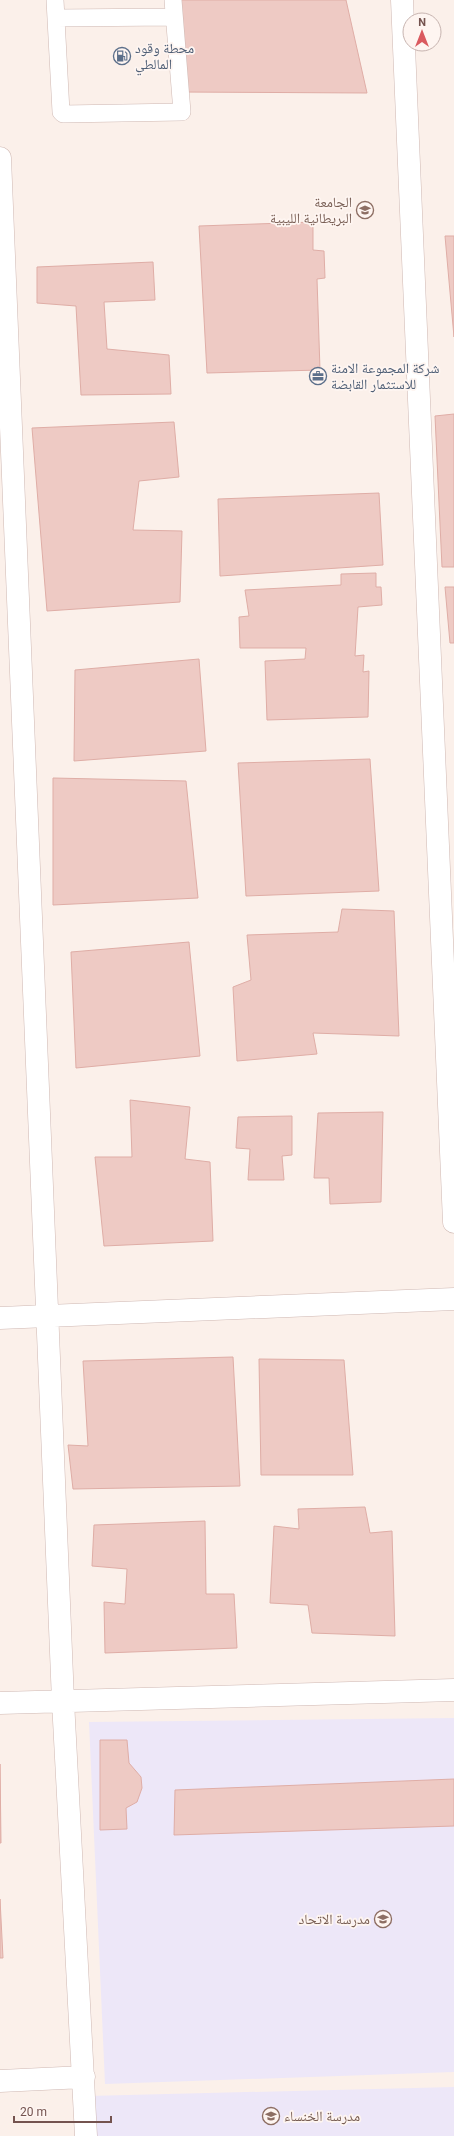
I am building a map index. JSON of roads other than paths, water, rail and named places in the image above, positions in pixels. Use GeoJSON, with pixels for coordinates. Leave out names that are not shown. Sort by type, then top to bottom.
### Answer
{"type":"FeatureCollection","features":[{"type":"Feature","properties":{"kind":"street"},"geometry":{"type":"LineString","coordinates":[[402,0],[448,927],[454,1222]]}},
{"type":"Feature","properties":{"kind":"street"},"geometry":{"type":"LineString","coordinates":[[0,158],[63,1701],[86,2136]]}},
{"type":"Feature","properties":{"kind":"street"},"geometry":{"type":"LineString","coordinates":[[0,1318],[454,1299]]}},
{"type":"Feature","properties":{"kind":"street"},"geometry":{"type":"LineString","coordinates":[[0,1703],[454,1690]]}},
{"type":"Feature","properties":{"kind":"street"},"geometry":{"type":"LineString","coordinates":[[0,2080],[84,2076]]}},
{"type":"Feature","properties":{"kind":"lane"},"geometry":{"type":"LineString","coordinates":[[55,0],[61,112],[63,114],[182,112],[173,0]]}},
{"type":"Feature","properties":{"kind":"lane"},"geometry":{"type":"LineString","coordinates":[[56,18],[174,17]]}},
{"type":"Feature","properties":{"kind":"place","name":"محطة وقود المالطي"},"geometry":{"type":"Point","coordinates":[122,56]}},
{"type":"Feature","properties":{"kind":"place","name":"الجامعة البريطانية الليبية"},"geometry":{"type":"Point","coordinates":[365,210]}},
{"type":"Feature","properties":{"kind":"place","name":"شركة المجموعة الامنة للاستثمار القابضة"},"geometry":{"type":"Point","coordinates":[318,376]}},
{"type":"Feature","properties":{"kind":"place","name":"مدرسة الاتحاد"},"geometry":{"type":"Point","coordinates":[383,1919]}},
{"type":"Feature","properties":{"kind":"place","name":"مدرسة الخنساء"},"geometry":{"type":"Point","coordinates":[271,2116]}}]}
